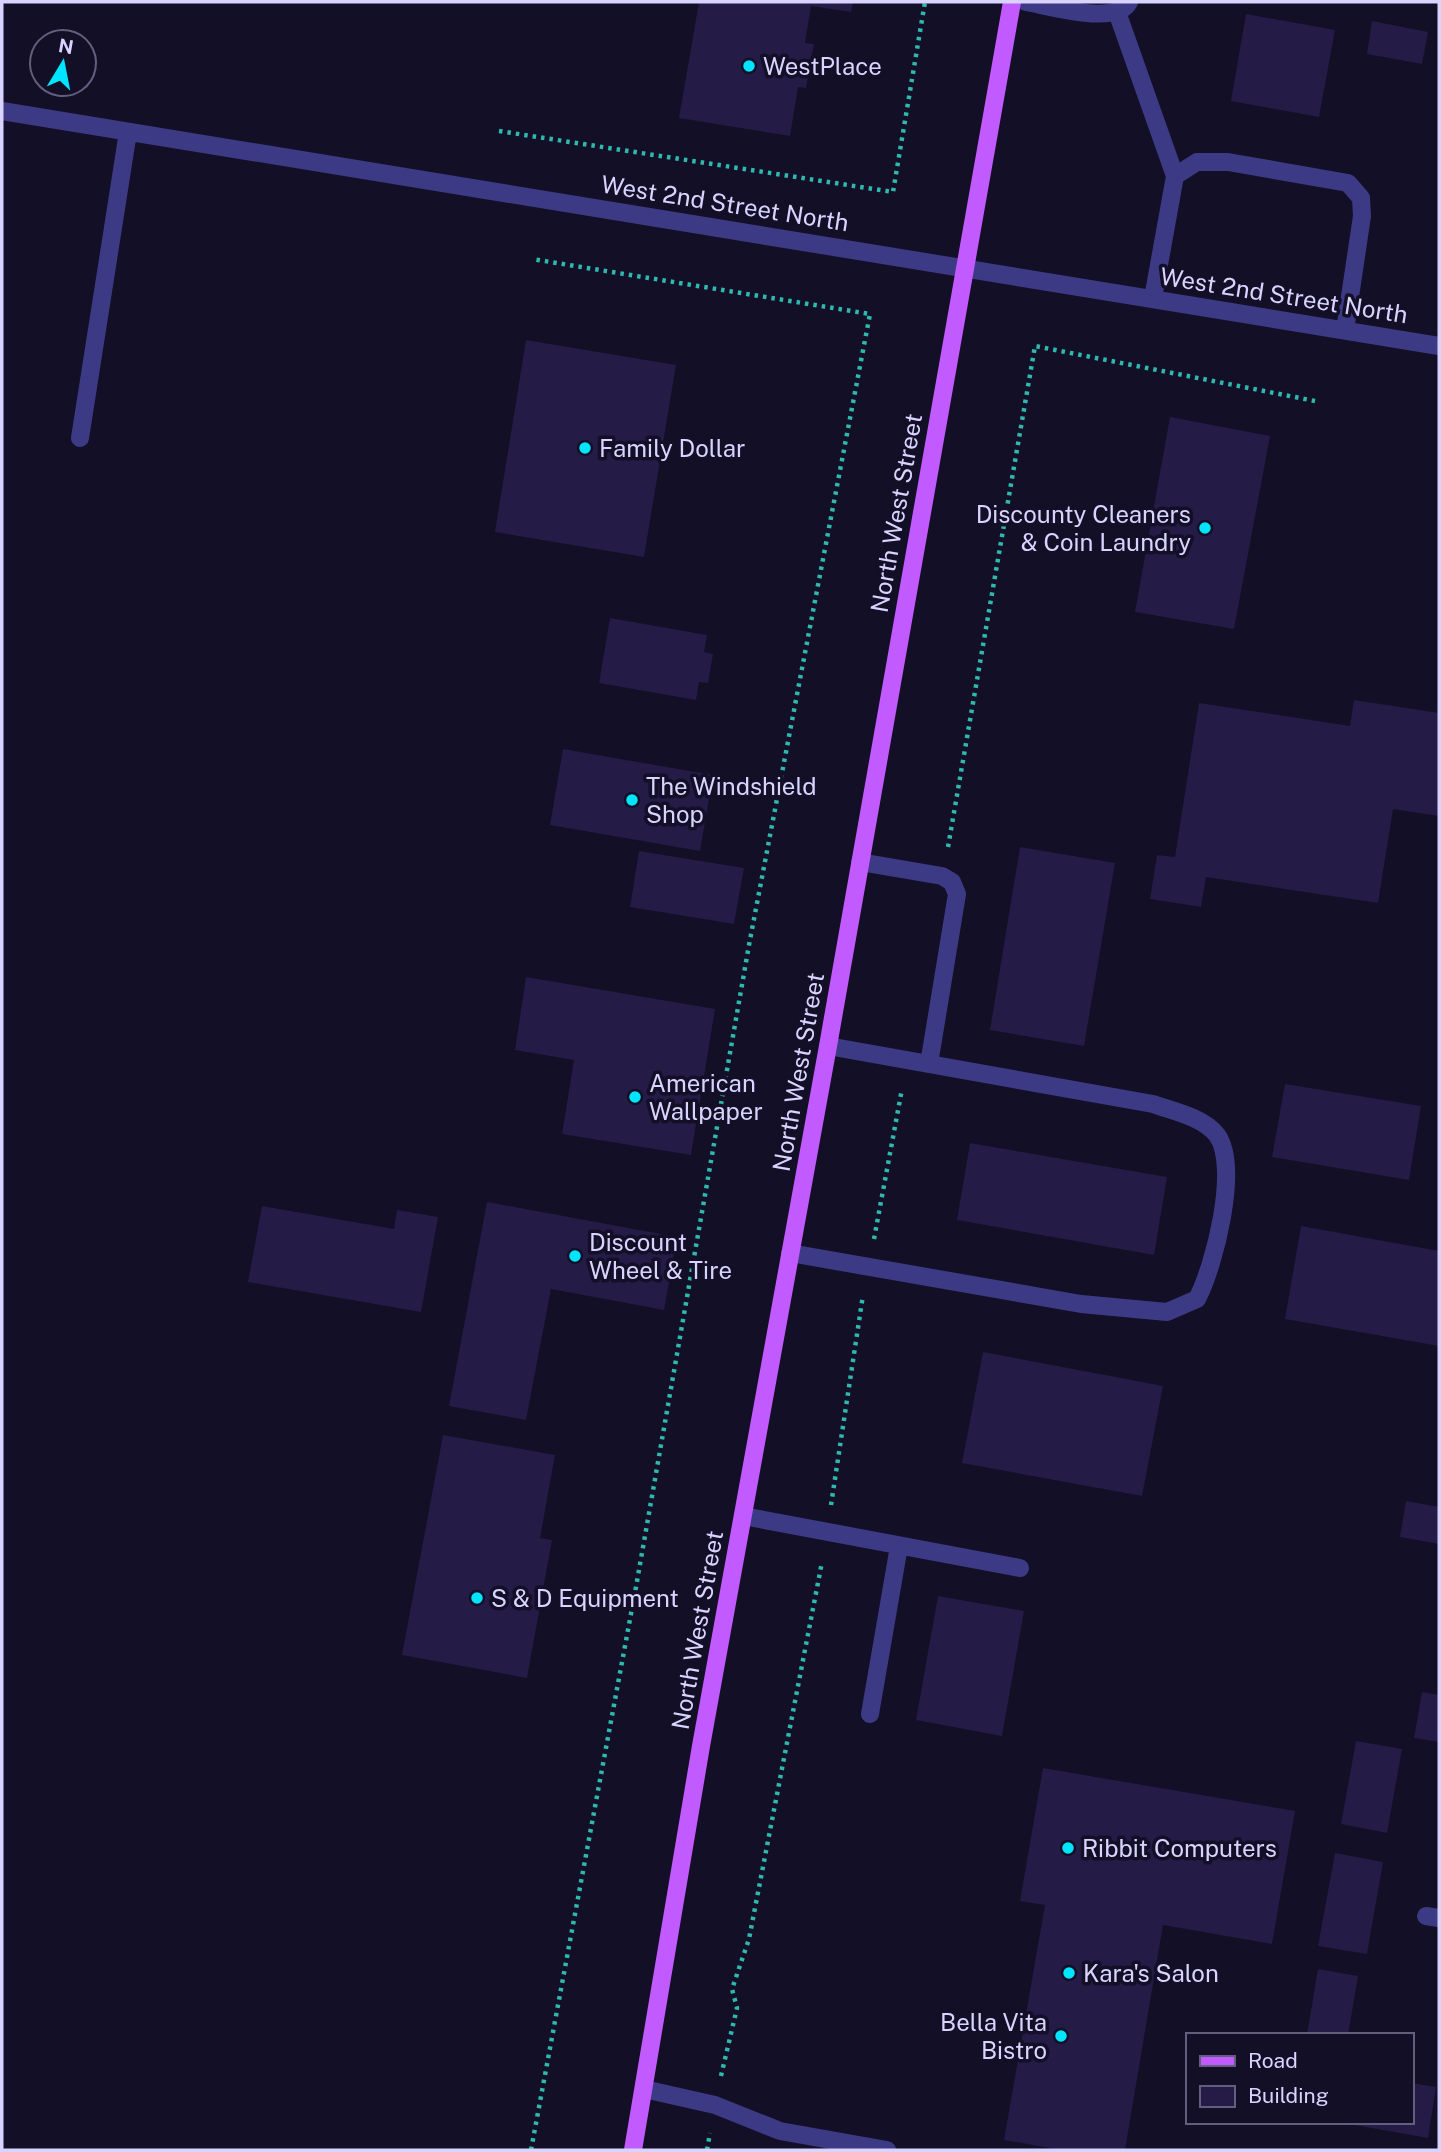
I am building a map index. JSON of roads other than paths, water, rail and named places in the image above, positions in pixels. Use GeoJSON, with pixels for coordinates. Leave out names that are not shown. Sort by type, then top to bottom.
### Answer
{"type":"FeatureCollection","features":[{"type":"Feature","properties":{"kind":"main road","name":"North West Street"},"geometry":{"type":"LineString","coordinates":[[633,2150],[1012,2]]}},
{"type":"Feature","properties":{"kind":"street"},"geometry":{"type":"LineString","coordinates":[[1026,2],[1102,15],[1123,7],[1175,176],[1153,298]]}},
{"type":"Feature","properties":{"kind":"street","name":"West 2nd Street North"},"geometry":{"type":"LineString","coordinates":[[2,111],[1439,346]]}},
{"type":"Feature","properties":{"kind":"street"},"geometry":{"type":"LineString","coordinates":[[80,438],[128,132]]}},
{"type":"Feature","properties":{"kind":"street"},"geometry":{"type":"LineString","coordinates":[[1175,176],[1197,162],[1228,162],[1348,183],[1361,198],[1362,216],[1345,330]]}},
{"type":"Feature","properties":{"kind":"street"},"geometry":{"type":"LineString","coordinates":[[860,862],[942,876],[952,882],[957,894],[929,1064]]}},
{"type":"Feature","properties":{"kind":"street"},"geometry":{"type":"LineString","coordinates":[[790,1253],[1081,1304],[1167,1312],[1197,1299],[1217,1250],[1226,1170],[1217,1136],[1196,1119],[1153,1104],[828,1046]]}},
{"type":"Feature","properties":{"kind":"street"},"geometry":{"type":"LineString","coordinates":[[743,1516],[1020,1568]]}},
{"type":"Feature","properties":{"kind":"street"},"geometry":{"type":"LineString","coordinates":[[870,1714],[899,1546]]}},
{"type":"Feature","properties":{"kind":"street"},"geometry":{"type":"LineString","coordinates":[[644,2089],[715,2105],[780,2131],[887,2150]]}},
{"type":"Feature","properties":{"kind":"place","name":"WestPlace"},"geometry":{"type":"Point","coordinates":[749,66]}},
{"type":"Feature","properties":{"kind":"place","name":"Family Dollar"},"geometry":{"type":"Point","coordinates":[585,448]}},
{"type":"Feature","properties":{"kind":"place","name":"Discounty Cleaners & Coin Laundry"},"geometry":{"type":"Point","coordinates":[1205,528]}},
{"type":"Feature","properties":{"kind":"place","name":"The Windshield Shop"},"geometry":{"type":"Point","coordinates":[632,800]}},
{"type":"Feature","properties":{"kind":"place","name":"American Wallpaper"},"geometry":{"type":"Point","coordinates":[635,1097]}},
{"type":"Feature","properties":{"kind":"place","name":"Discount Wheel & Tire"},"geometry":{"type":"Point","coordinates":[575,1256]}},
{"type":"Feature","properties":{"kind":"place","name":"S & D Equipment"},"geometry":{"type":"Point","coordinates":[477,1598]}},
{"type":"Feature","properties":{"kind":"place","name":"Ribbit Computers"},"geometry":{"type":"Point","coordinates":[1068,1848]}},
{"type":"Feature","properties":{"kind":"place","name":"Kara's Salon"},"geometry":{"type":"Point","coordinates":[1069,1973]}},
{"type":"Feature","properties":{"kind":"place","name":"Bella Vita Bistro"},"geometry":{"type":"Point","coordinates":[1061,2036]}}]}
